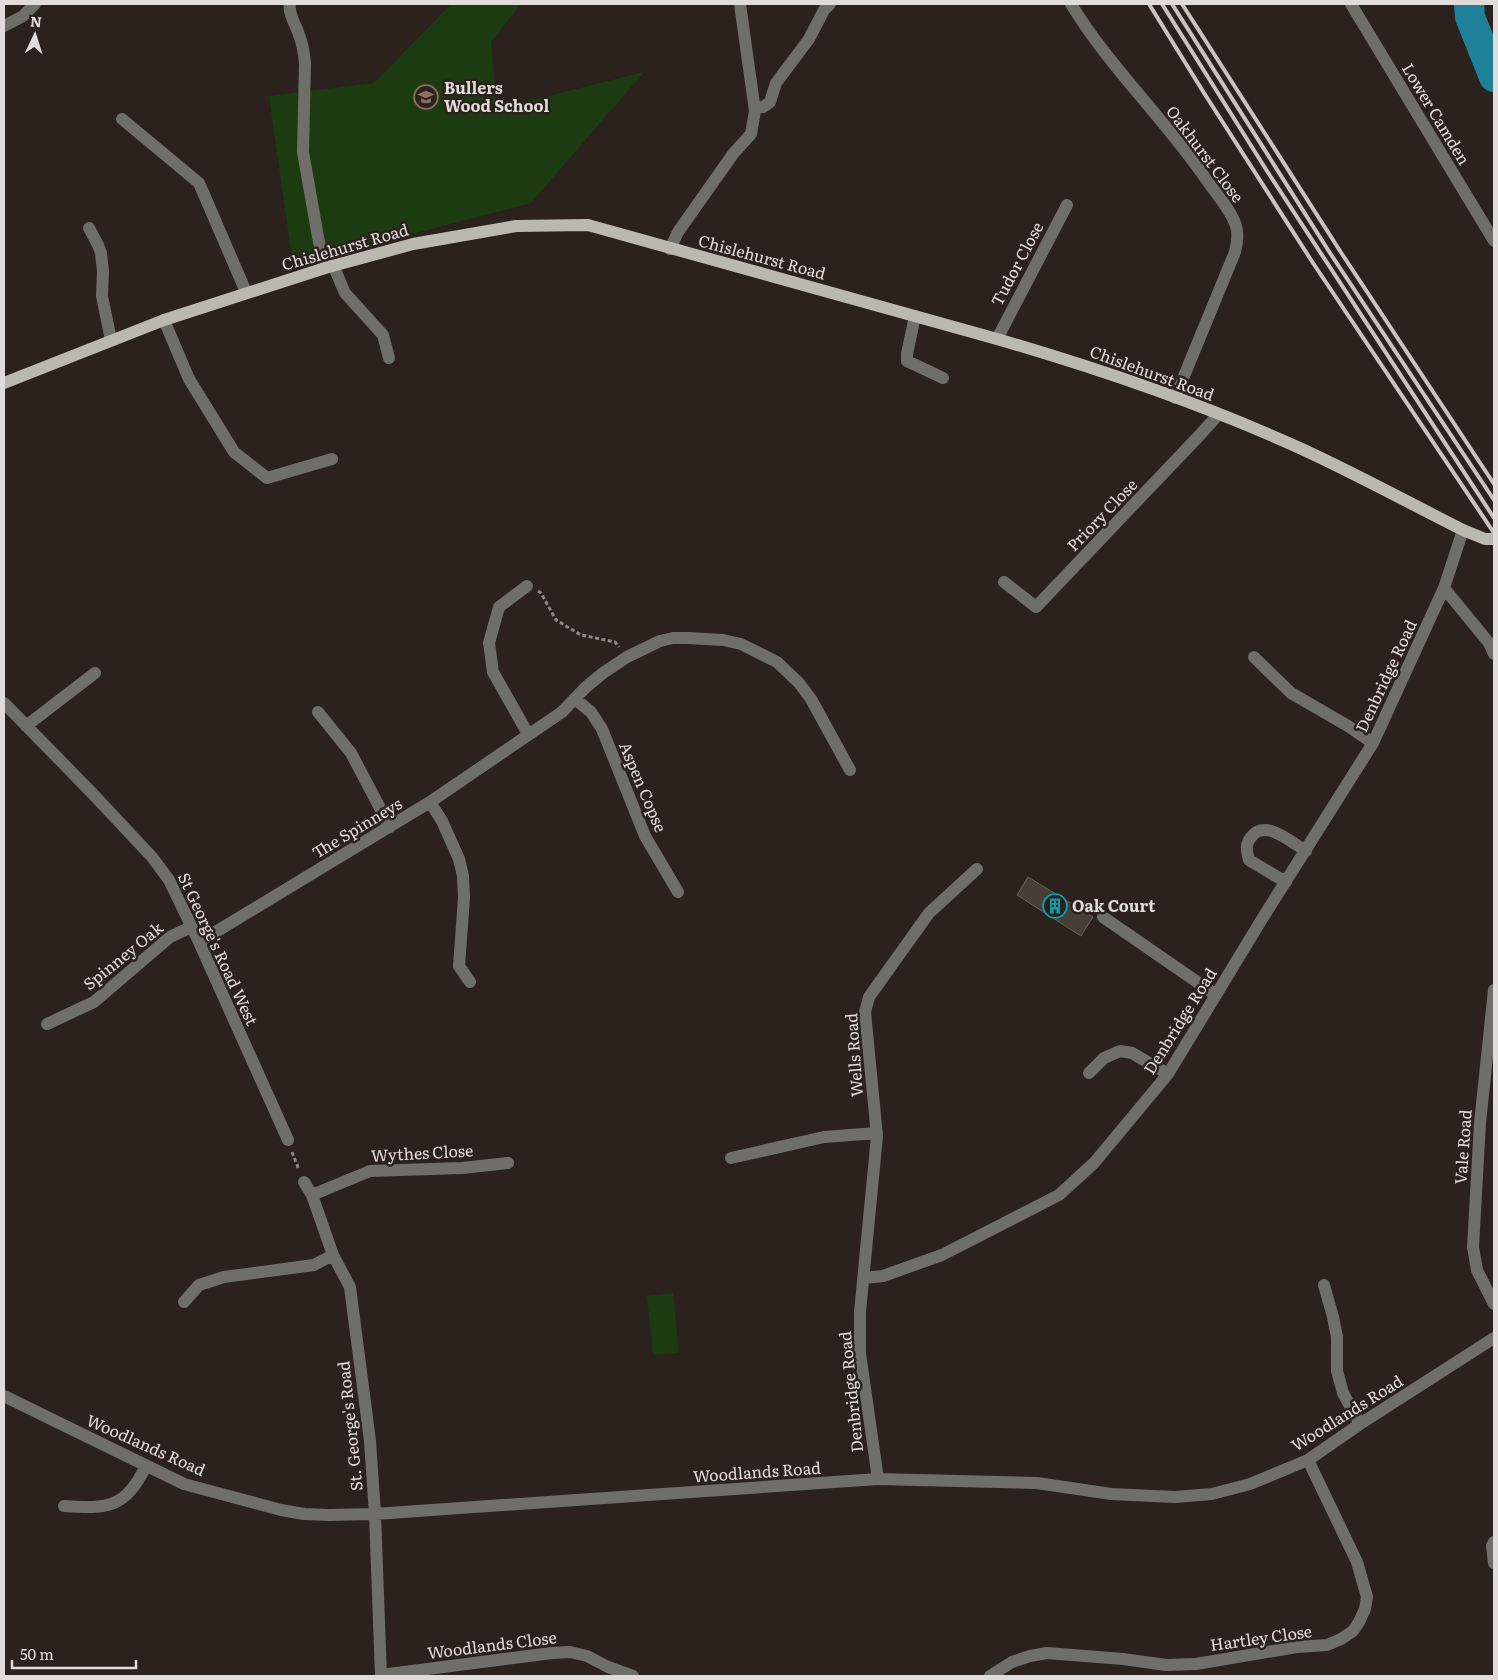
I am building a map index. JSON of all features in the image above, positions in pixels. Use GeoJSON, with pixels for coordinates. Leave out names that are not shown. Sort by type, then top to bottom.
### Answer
{"type":"FeatureCollection","features":[{"type":"Feature","properties":{"kind":"main road","name":"Chislehurst Road"},"geometry":{"type":"LineString","coordinates":[[4,383],[164,320],[246,292],[413,244],[525,225],[588,224],[670,249],[1063,358],[1218,414],[1294,445],[1463,530],[1484,539],[1494,539]]}},
{"type":"Feature","properties":{"kind":"street"},"geometry":{"type":"LineString","coordinates":[[4,26],[23,16],[35,4]]}},
{"type":"Feature","properties":{"kind":"street"},"geometry":{"type":"LineString","coordinates":[[290,4],[291,16],[304,50],[303,152],[318,237],[329,267],[345,293],[383,336],[389,358]]}},
{"type":"Feature","properties":{"kind":"street"},"geometry":{"type":"LineString","coordinates":[[670,249],[678,232],[734,154],[751,134],[755,108],[740,4]]}},
{"type":"Feature","properties":{"kind":"street"},"geometry":{"type":"LineString","coordinates":[[755,108],[763,107],[770,102],[776,83],[809,40],[824,10],[830,4]]}},
{"type":"Feature","properties":{"kind":"street","name":"Oakhurst Close"},"geometry":{"type":"LineString","coordinates":[[1071,4],[1095,40],[1193,160],[1231,216],[1236,227],[1238,239],[1235,252],[1175,398]]}},
{"type":"Feature","properties":{"kind":"street","name":"Lower Camden"},"geometry":{"type":"LineString","coordinates":[[1354,5],[1494,241]]}},
{"type":"Feature","properties":{"kind":"street"},"geometry":{"type":"LineString","coordinates":[[122,119],[199,183],[246,292]]}},
{"type":"Feature","properties":{"kind":"street","name":"Tudor Close"},"geometry":{"type":"LineString","coordinates":[[997,339],[1067,205]]}},
{"type":"Feature","properties":{"kind":"street"},"geometry":{"type":"LineString","coordinates":[[89,228],[101,253],[103,271],[102,296],[111,340]]}},
{"type":"Feature","properties":{"kind":"street"},"geometry":{"type":"LineString","coordinates":[[914,316],[906,354],[907,361],[943,378]]}},
{"type":"Feature","properties":{"kind":"street"},"geometry":{"type":"LineString","coordinates":[[164,320],[189,379],[234,452],[267,478],[332,459]]}},
{"type":"Feature","properties":{"kind":"street","name":"Priory Close"},"geometry":{"type":"LineString","coordinates":[[1004,582],[1036,607],[1218,414]]}},
{"type":"Feature","properties":{"kind":"street","name":"Denbridge Road"},"geometry":{"type":"LineString","coordinates":[[878,1479],[860,1353],[860,1312],[864,1278],[883,1276],[942,1255],[1059,1195],[1094,1164],[1168,1074],[1373,743],[1444,588],[1463,530]]}},
{"type":"Feature","properties":{"kind":"street"},"geometry":{"type":"LineString","coordinates":[[528,586],[499,606],[489,643],[493,672],[528,734]]}},
{"type":"Feature","properties":{"kind":"street"},"geometry":{"type":"LineString","coordinates":[[1444,588],[1489,643],[1494,654]]}},
{"type":"Feature","properties":{"kind":"street","name":"The Spinneys"},"geometry":{"type":"LineString","coordinates":[[199,942],[430,802],[562,712],[603,672],[627,657],[660,641],[673,638],[723,640],[741,644],[777,662],[799,683],[811,699],[850,770]]}},
{"type":"Feature","properties":{"kind":"street"},"geometry":{"type":"LineString","coordinates":[[1254,657],[1291,692],[1373,743]]}},
{"type":"Feature","properties":{"kind":"street"},"geometry":{"type":"LineString","coordinates":[[26,726],[95,673]]}},
{"type":"Feature","properties":{"kind":"street","name":"Aspen Copse"},"geometry":{"type":"LineString","coordinates":[[574,699],[591,712],[599,723],[645,836],[678,892]]}},
{"type":"Feature","properties":{"kind":"street","name":"St George's Road West"},"geometry":{"type":"LineString","coordinates":[[4,704],[92,793],[152,857],[169,880],[192,926],[288,1140]]}},
{"type":"Feature","properties":{"kind":"street"},"geometry":{"type":"LineString","coordinates":[[318,712],[351,753],[390,827]]}},
{"type":"Feature","properties":{"kind":"street"},"geometry":{"type":"LineString","coordinates":[[430,802],[442,821],[459,859],[463,876],[464,898],[459,966],[470,982]]}},
{"type":"Feature","properties":{"kind":"street"},"geometry":{"type":"LineString","coordinates":[[1286,882],[1249,860],[1246,848],[1248,840],[1256,831],[1268,830],[1279,834],[1306,851]]}},
{"type":"Feature","properties":{"kind":"street","name":"Wells Road"},"geometry":{"type":"LineString","coordinates":[[864,1278],[877,1133],[865,1012],[869,997],[929,913],[977,869]]}},
{"type":"Feature","properties":{"kind":"street"},"geometry":{"type":"LineString","coordinates":[[1103,918],[1216,995]]}},
{"type":"Feature","properties":{"kind":"street","name":"Spinney Oak"},"geometry":{"type":"LineString","coordinates":[[47,1024],[94,1002],[170,937],[192,926]]}},
{"type":"Feature","properties":{"kind":"street","name":"Vale Road"},"geometry":{"type":"LineString","coordinates":[[1494,990],[1480,1123],[1473,1247],[1477,1270],[1494,1304]]}},
{"type":"Feature","properties":{"kind":"street"},"geometry":{"type":"LineString","coordinates":[[1088,1073],[1104,1058],[1120,1050],[1132,1053],[1168,1074]]}},
{"type":"Feature","properties":{"kind":"street"},"geometry":{"type":"LineString","coordinates":[[731,1158],[824,1137],[877,1133]]}},
{"type":"Feature","properties":{"kind":"street","name":"Wythes Close"},"geometry":{"type":"LineString","coordinates":[[312,1195],[370,1171],[462,1168],[508,1162]]}},
{"type":"Feature","properties":{"kind":"street","name":"St. George's Road"},"geometry":{"type":"LineString","coordinates":[[304,1182],[312,1195],[333,1254],[350,1287],[370,1441],[375,1514],[381,1676]]}},
{"type":"Feature","properties":{"kind":"street"},"geometry":{"type":"LineString","coordinates":[[184,1302],[199,1285],[224,1277],[314,1265],[333,1254]]}},
{"type":"Feature","properties":{"kind":"street"},"geometry":{"type":"LineString","coordinates":[[1324,1285],[1337,1337],[1337,1370],[1343,1393],[1360,1424]]}},
{"type":"Feature","properties":{"kind":"street","name":"Woodlands Road"},"geometry":{"type":"LineString","coordinates":[[4,1396],[184,1484],[280,1510],[329,1515],[375,1514],[878,1479],[1037,1483],[1111,1494],[1175,1497],[1212,1494],[1250,1484],[1308,1460],[1360,1424],[1494,1338]]}},
{"type":"Feature","properties":{"kind":"street","name":"Hartley Close"},"geometry":{"type":"LineString","coordinates":[[990,1676],[998,1669],[1012,1662],[1047,1653],[1123,1659],[1166,1665],[1196,1664],[1297,1647],[1327,1645],[1353,1631],[1365,1609],[1367,1597],[1357,1562],[1308,1460]]}},
{"type":"Feature","properties":{"kind":"street"},"geometry":{"type":"LineString","coordinates":[[64,1506],[92,1508],[122,1500],[138,1482],[146,1466]]}},
{"type":"Feature","properties":{"kind":"street"},"geometry":{"type":"LineString","coordinates":[[1494,1542],[1492,1546],[1494,1563]]}},
{"type":"Feature","properties":{"kind":"street","name":"Woodlands Close"},"geometry":{"type":"LineString","coordinates":[[381,1676],[570,1652],[587,1656],[608,1667],[633,1676]]}},
{"type":"Feature","properties":{"kind":"path"},"geometry":{"type":"LineString","coordinates":[[528,586],[541,593],[556,620],[581,635],[615,642],[627,657]]}},
{"type":"Feature","properties":{"kind":"path"},"geometry":{"type":"LineString","coordinates":[[288,1140],[304,1182]]}},
{"type":"Feature","properties":{"kind":"green space"},"geometry":{"type":"Polygon","coordinates":[[[451,4],[521,4],[491,42],[497,109],[644,72],[531,203],[293,265],[269,96],[374,83],[451,4]]]}},
{"type":"Feature","properties":{"kind":"green space"},"geometry":{"type":"Polygon","coordinates":[[[673,1293],[679,1353],[653,1355],[647,1296],[673,1293]]]}},
{"type":"Feature","properties":{"kind":"building","name":"Oak Court"},"geometry":{"type":"Polygon","coordinates":[[[1028,877],[1093,917],[1081,936],[1017,895],[1028,877]]]}},
{"type":"Feature","properties":{"kind":"waterway"},"geometry":{"type":"LineString","coordinates":[[1469,4],[1470,17],[1494,77]]}},
{"type":"Feature","properties":{"kind":"railway"},"geometry":{"type":"LineString","coordinates":[[1149,4],[1313,263],[1494,533]]}},
{"type":"Feature","properties":{"kind":"railway"},"geometry":{"type":"LineString","coordinates":[[1162,4],[1267,171],[1494,518]]}},
{"type":"Feature","properties":{"kind":"railway"},"geometry":{"type":"LineString","coordinates":[[1172,4],[1330,253],[1494,500]]}},
{"type":"Feature","properties":{"kind":"railway"},"geometry":{"type":"LineString","coordinates":[[1182,4],[1342,254],[1494,484]]}},
{"type":"Feature","properties":{"kind":"place","name":"Bullers Wood School"},"geometry":{"type":"Point","coordinates":[426,97]}},
{"type":"Feature","properties":{"kind":"place","name":"Oak Court"},"geometry":{"type":"Point","coordinates":[1055,906]}}]}
